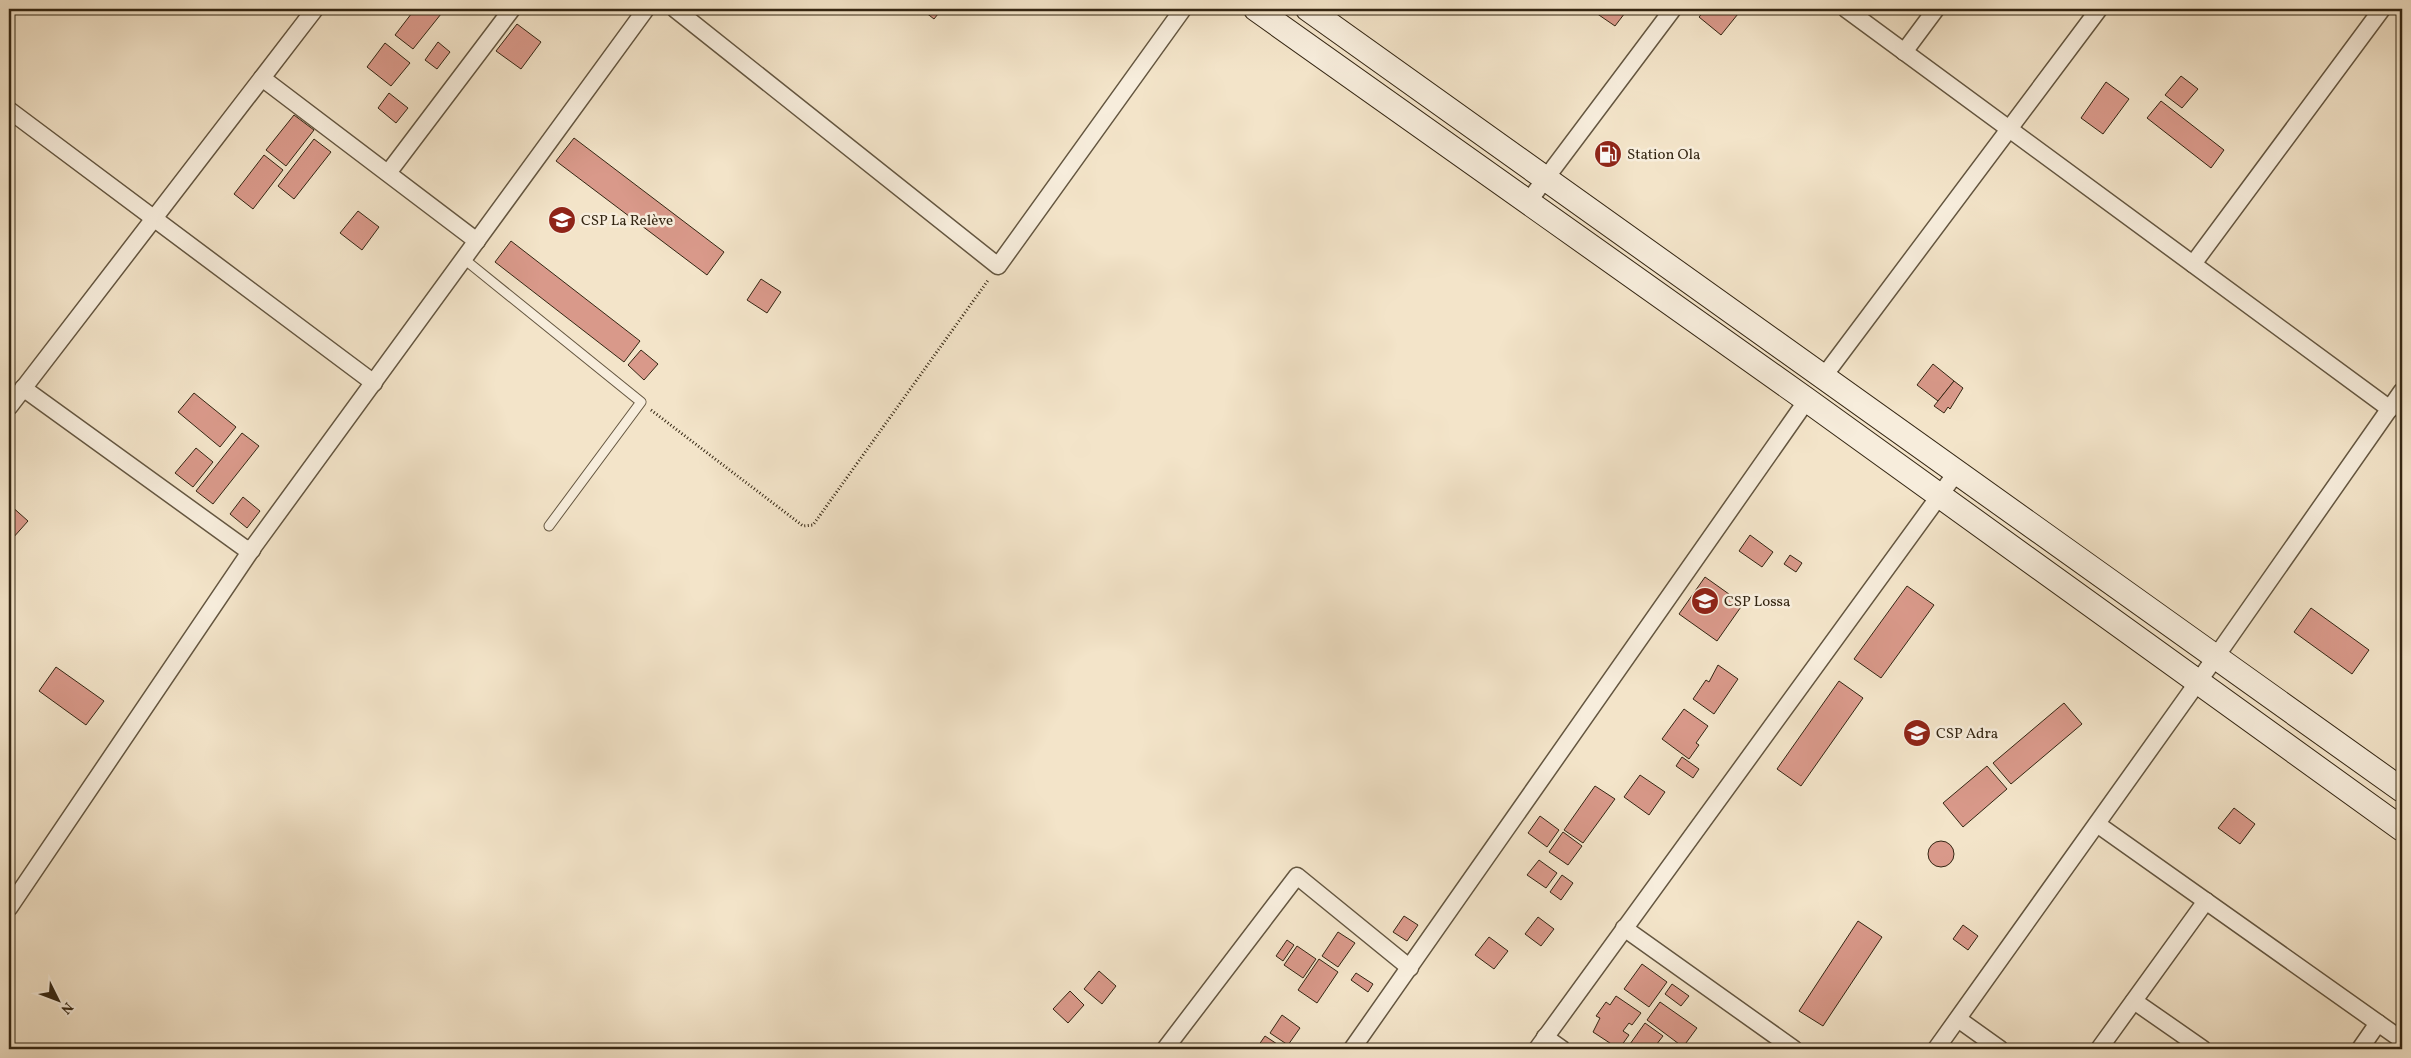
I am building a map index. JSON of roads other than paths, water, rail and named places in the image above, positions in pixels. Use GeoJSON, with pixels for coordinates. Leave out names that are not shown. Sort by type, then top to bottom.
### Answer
{"type":"FeatureCollection","features":[{"type":"Feature","properties":{"kind":"main road"},"geometry":{"type":"LineString","coordinates":[[1256,9],[1807,400],[1939,497],[2402,828]]}},
{"type":"Feature","properties":{"kind":"main road"},"geometry":{"type":"LineString","coordinates":[[1308,9],[2402,790]]}},
{"type":"Feature","properties":{"kind":"main road"},"geometry":{"type":"LineString","coordinates":[[1731,346],[1747,321]]}},
{"type":"Feature","properties":{"kind":"street"},"geometry":{"type":"LineString","coordinates":[[9,407],[315,9]]}},
{"type":"Feature","properties":{"kind":"street"},"geometry":{"type":"LineString","coordinates":[[388,174],[512,9]]}},
{"type":"Feature","properties":{"kind":"street"},"geometry":{"type":"LineString","coordinates":[[9,908],[252,550],[646,9]]}},
{"type":"Feature","properties":{"kind":"street"},"geometry":{"type":"LineString","coordinates":[[676,9],[998,266],[1183,9]]}},
{"type":"Feature","properties":{"kind":"street"},"geometry":{"type":"LineString","coordinates":[[1528,202],[1673,9]]}},
{"type":"Feature","properties":{"kind":"street"},"geometry":{"type":"LineString","coordinates":[[1846,9],[2390,409]]}},
{"type":"Feature","properties":{"kind":"street"},"geometry":{"type":"LineString","coordinates":[[1904,52],[1936,9]]}},
{"type":"Feature","properties":{"kind":"street"},"geometry":{"type":"LineString","coordinates":[[1824,376],[2099,9]]}},
{"type":"Feature","properties":{"kind":"street"},"geometry":{"type":"LineString","coordinates":[[2193,264],[2382,9]]}},
{"type":"Feature","properties":{"kind":"street"},"geometry":{"type":"LineString","coordinates":[[262,78],[477,241]]}},
{"type":"Feature","properties":{"kind":"street"},"geometry":{"type":"LineString","coordinates":[[9,110],[374,383]]}},
{"type":"Feature","properties":{"kind":"street"},"geometry":{"type":"LineString","coordinates":[[23,388],[243,547],[252,550]]}},
{"type":"Feature","properties":{"kind":"street"},"geometry":{"type":"LineString","coordinates":[[1936,1049],[2198,683],[2402,391]]}},
{"type":"Feature","properties":{"kind":"street"},"geometry":{"type":"LineString","coordinates":[[1352,1049],[1807,400]]}},
{"type":"Feature","properties":{"kind":"street"},"geometry":{"type":"LineString","coordinates":[[1562,1049],[1541,1043],[1956,472]]}},
{"type":"Feature","properties":{"kind":"street"},"geometry":{"type":"LineString","coordinates":[[2097,824],[2402,1040]]}},
{"type":"Feature","properties":{"kind":"street"},"geometry":{"type":"LineString","coordinates":[[1165,1049],[1297,876],[1410,968]]}},
{"type":"Feature","properties":{"kind":"street"},"geometry":{"type":"LineString","coordinates":[[2099,1049],[2206,901]]}},
{"type":"Feature","properties":{"kind":"street"},"geometry":{"type":"LineString","coordinates":[[1624,928],[1794,1049]]}},
{"type":"Feature","properties":{"kind":"street"},"geometry":{"type":"LineString","coordinates":[[2134,1001],[2203,1049]]}},
{"type":"Feature","properties":{"kind":"street"},"geometry":{"type":"LineString","coordinates":[[1958,1019],[2000,1049]]}},
{"type":"Feature","properties":{"kind":"street"},"geometry":{"type":"LineString","coordinates":[[2360,1049],[2378,1023]]}},
{"type":"Feature","properties":{"kind":"lane"},"geometry":{"type":"LineString","coordinates":[[464,259],[641,402],[549,526]]}},
{"type":"Feature","properties":{"kind":"place","name":"Station Ola"},"geometry":{"type":"Point","coordinates":[1608,154]}},
{"type":"Feature","properties":{"kind":"place","name":"CSP La Relève"},"geometry":{"type":"Point","coordinates":[562,220]}},
{"type":"Feature","properties":{"kind":"place","name":"CSP Lossa"},"geometry":{"type":"Point","coordinates":[1705,601]}},
{"type":"Feature","properties":{"kind":"place","name":"CSP Adra"},"geometry":{"type":"Point","coordinates":[1917,733]}}]}
